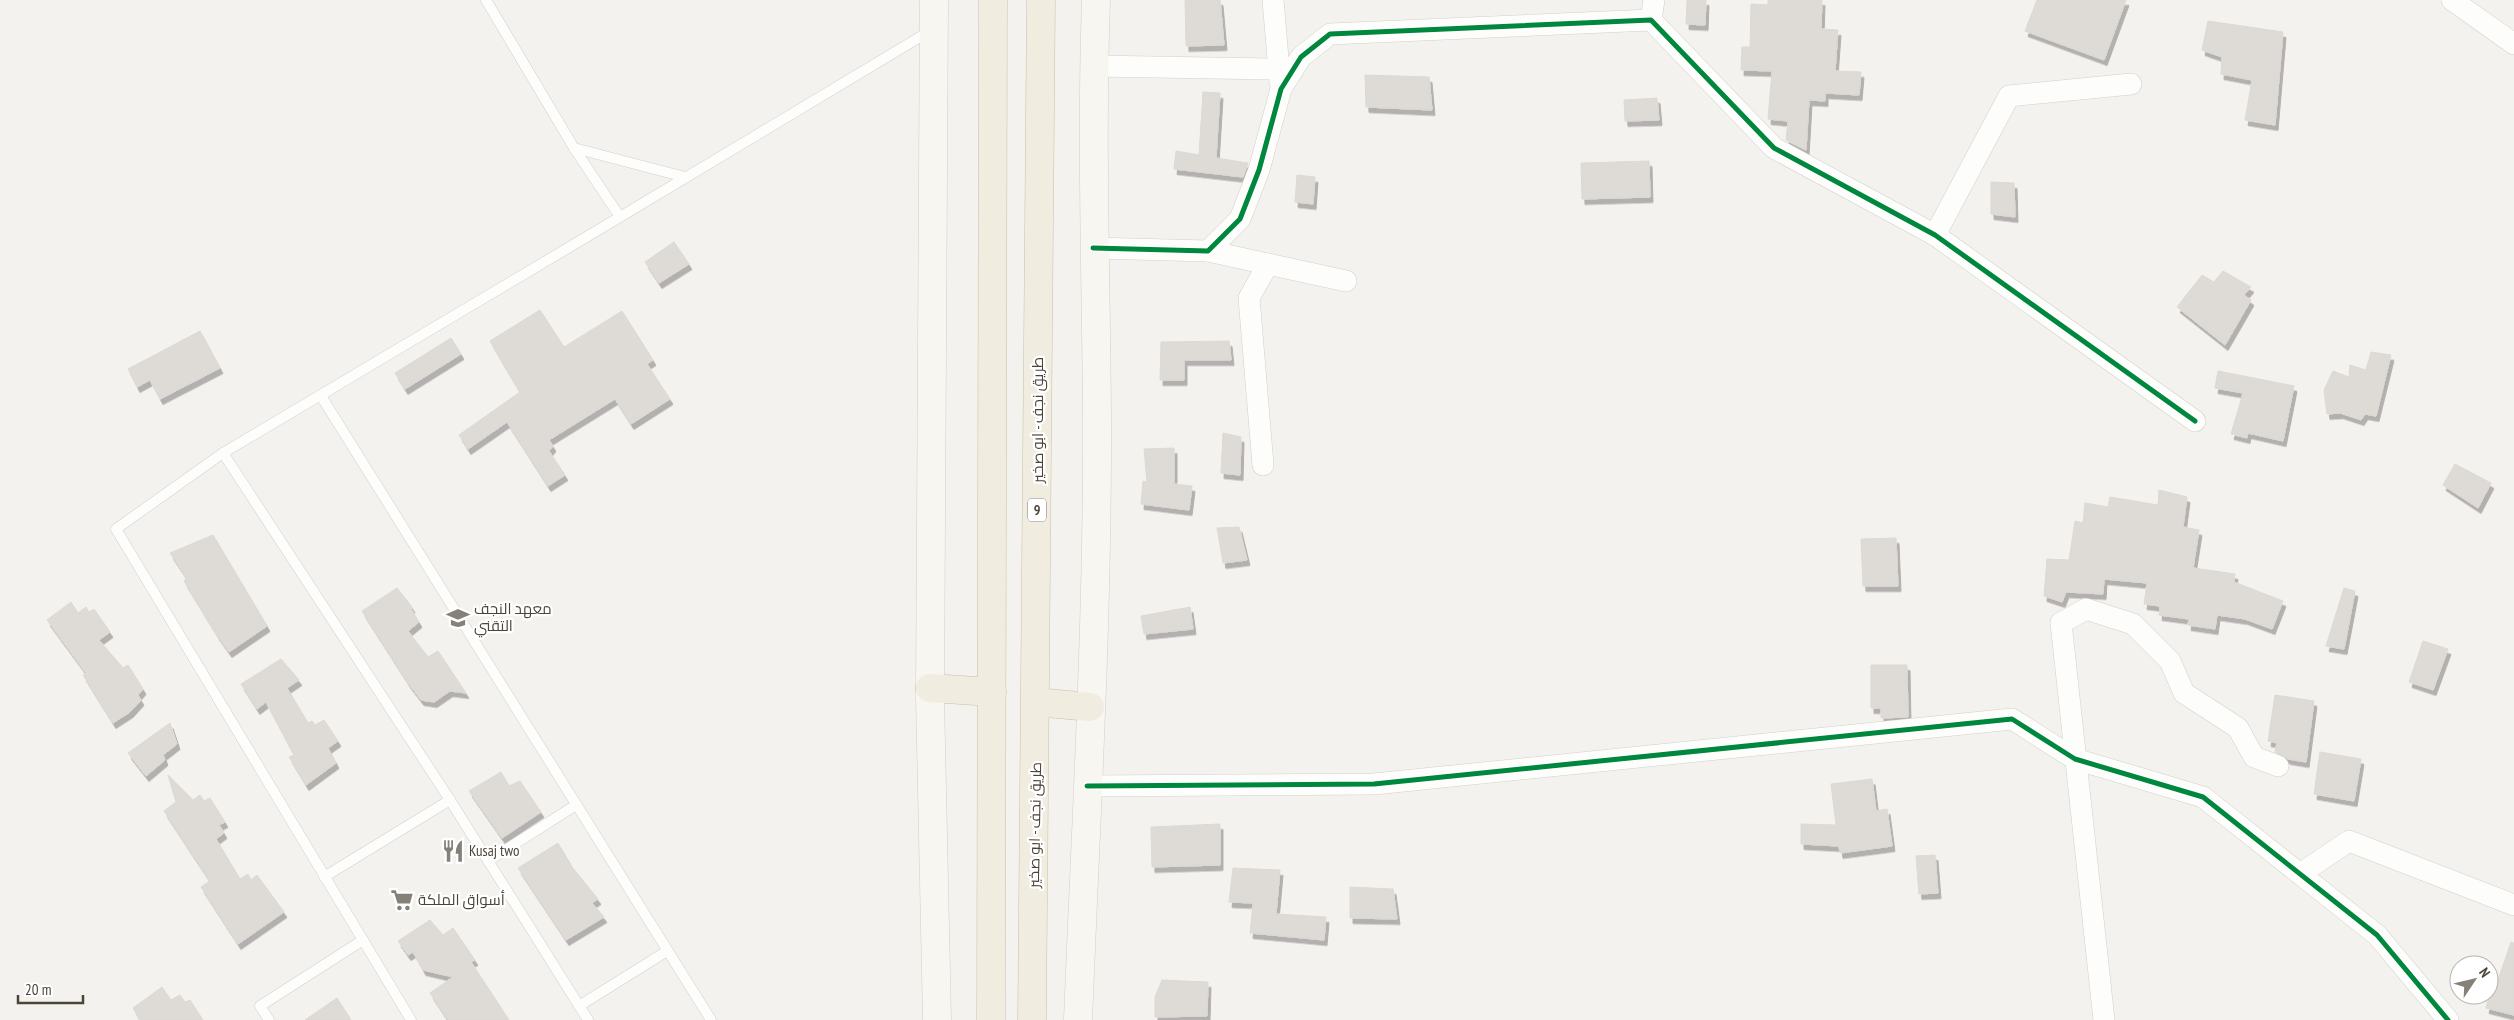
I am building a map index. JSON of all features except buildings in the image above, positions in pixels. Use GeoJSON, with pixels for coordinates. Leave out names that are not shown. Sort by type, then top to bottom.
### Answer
{"type":"FeatureCollection","features":[{"type":"Feature","properties":{"kind":"highway"},"geometry":{"type":"LineString","coordinates":[[992,0],[992,1020]]}},
{"type":"Feature","properties":{"kind":"highway","name":"طريق نجف - ابو صخير"},"geometry":{"type":"LineString","coordinates":[[1032,1020],[1041,0]]}},
{"type":"Feature","properties":{"kind":"highway"},"geometry":{"type":"LineString","coordinates":[[930,688],[992,692]]}},
{"type":"Feature","properties":{"kind":"highway"},"geometry":{"type":"LineString","coordinates":[[1036,702],[1090,707]]}},
{"type":"Feature","properties":{"kind":"main road"},"geometry":{"type":"LineString","coordinates":[[934,0],[930,688],[937,1020]]}},
{"type":"Feature","properties":{"kind":"main road"},"geometry":{"type":"LineString","coordinates":[[1078,1020],[1088,786],[1097,417],[1093,248],[1093,66],[1096,0]]}},
{"type":"Feature","properties":{"kind":"street"},"geometry":{"type":"LineString","coordinates":[[1208,251],[1240,219],[1259,170],[1280,79],[1273,0]]}},
{"type":"Feature","properties":{"kind":"street"},"geometry":{"type":"LineString","coordinates":[[2452,0],[2514,44]]}},
{"type":"Feature","properties":{"kind":"street"},"geometry":{"type":"LineString","coordinates":[[1280,79],[1301,57],[1330,34],[1653,10],[1774,148],[1935,235],[2195,421]]}},
{"type":"Feature","properties":{"kind":"street"},"geometry":{"type":"LineString","coordinates":[[1093,66],[1280,79]]}},
{"type":"Feature","properties":{"kind":"street"},"geometry":{"type":"LineString","coordinates":[[1935,235],[2009,96],[2131,84]]}},
{"type":"Feature","properties":{"kind":"street"},"geometry":{"type":"LineString","coordinates":[[1093,248],[1208,251],[1346,281]]}},
{"type":"Feature","properties":{"kind":"street"},"geometry":{"type":"LineString","coordinates":[[1263,465],[1249,298],[1268,264]]}},
{"type":"Feature","properties":{"kind":"street"},"geometry":{"type":"LineString","coordinates":[[2104,1020],[2061,623],[2086,609],[2133,624],[2170,661],[2184,692],[2238,728],[2254,757],[2278,766]]}},
{"type":"Feature","properties":{"kind":"street"},"geometry":{"type":"LineString","coordinates":[[1088,786],[1374,784],[2012,719],[2075,759],[2203,797],[2378,935],[2448,1020]]}},
{"type":"Feature","properties":{"kind":"street"},"geometry":{"type":"LineString","coordinates":[[2300,874],[2349,841],[2514,905]]}},
{"type":"Feature","properties":{"kind":"lane"},"geometry":{"type":"LineString","coordinates":[[486,0],[574,148],[620,217]]}},
{"type":"Feature","properties":{"kind":"lane"},"geometry":{"type":"LineString","coordinates":[[411,1020],[116,529],[223,454],[934,29]]}},
{"type":"Feature","properties":{"kind":"lane"},"geometry":{"type":"LineString","coordinates":[[574,148],[685,177]]}},
{"type":"Feature","properties":{"kind":"lane"},"geometry":{"type":"LineString","coordinates":[[320,396],[711,1020]]}},
{"type":"Feature","properties":{"kind":"lane"},"geometry":{"type":"LineString","coordinates":[[223,454],[450,800],[588,1020]]}},
{"type":"Feature","properties":{"kind":"lane"},"geometry":{"type":"LineString","coordinates":[[324,877],[450,800]]}},
{"type":"Feature","properties":{"kind":"lane"},"geometry":{"type":"LineString","coordinates":[[488,860],[576,805]]}},
{"type":"Feature","properties":{"kind":"lane"},"geometry":{"type":"LineString","coordinates":[[268,1020],[260,1006],[363,940]]}},
{"type":"Feature","properties":{"kind":"lane"},"geometry":{"type":"LineString","coordinates":[[579,1006],[667,951]]}},
{"type":"Feature","properties":{"kind":"cycle path"},"geometry":{"type":"LineString","coordinates":[[1093,248],[1208,251],[1240,219],[1259,170],[1281,89],[1301,57],[1330,34],[1651,20],[1774,148],[1935,235],[2195,421]]}},
{"type":"Feature","properties":{"kind":"cycle path"},"geometry":{"type":"LineString","coordinates":[[1087,786],[1374,784],[2012,719],[2075,759],[2203,797],[2377,935],[2448,1020]]}},
{"type":"Feature","properties":{"kind":"place","name":"معهد النجف التقني"},"geometry":{"type":"Point","coordinates":[458,618]}},
{"type":"Feature","properties":{"kind":"place","name":"Kusaj two"},"geometry":{"type":"Point","coordinates":[453,851]}},
{"type":"Feature","properties":{"kind":"place","name":"أسواق الملكة"},"geometry":{"type":"Point","coordinates":[402,900]}}]}
